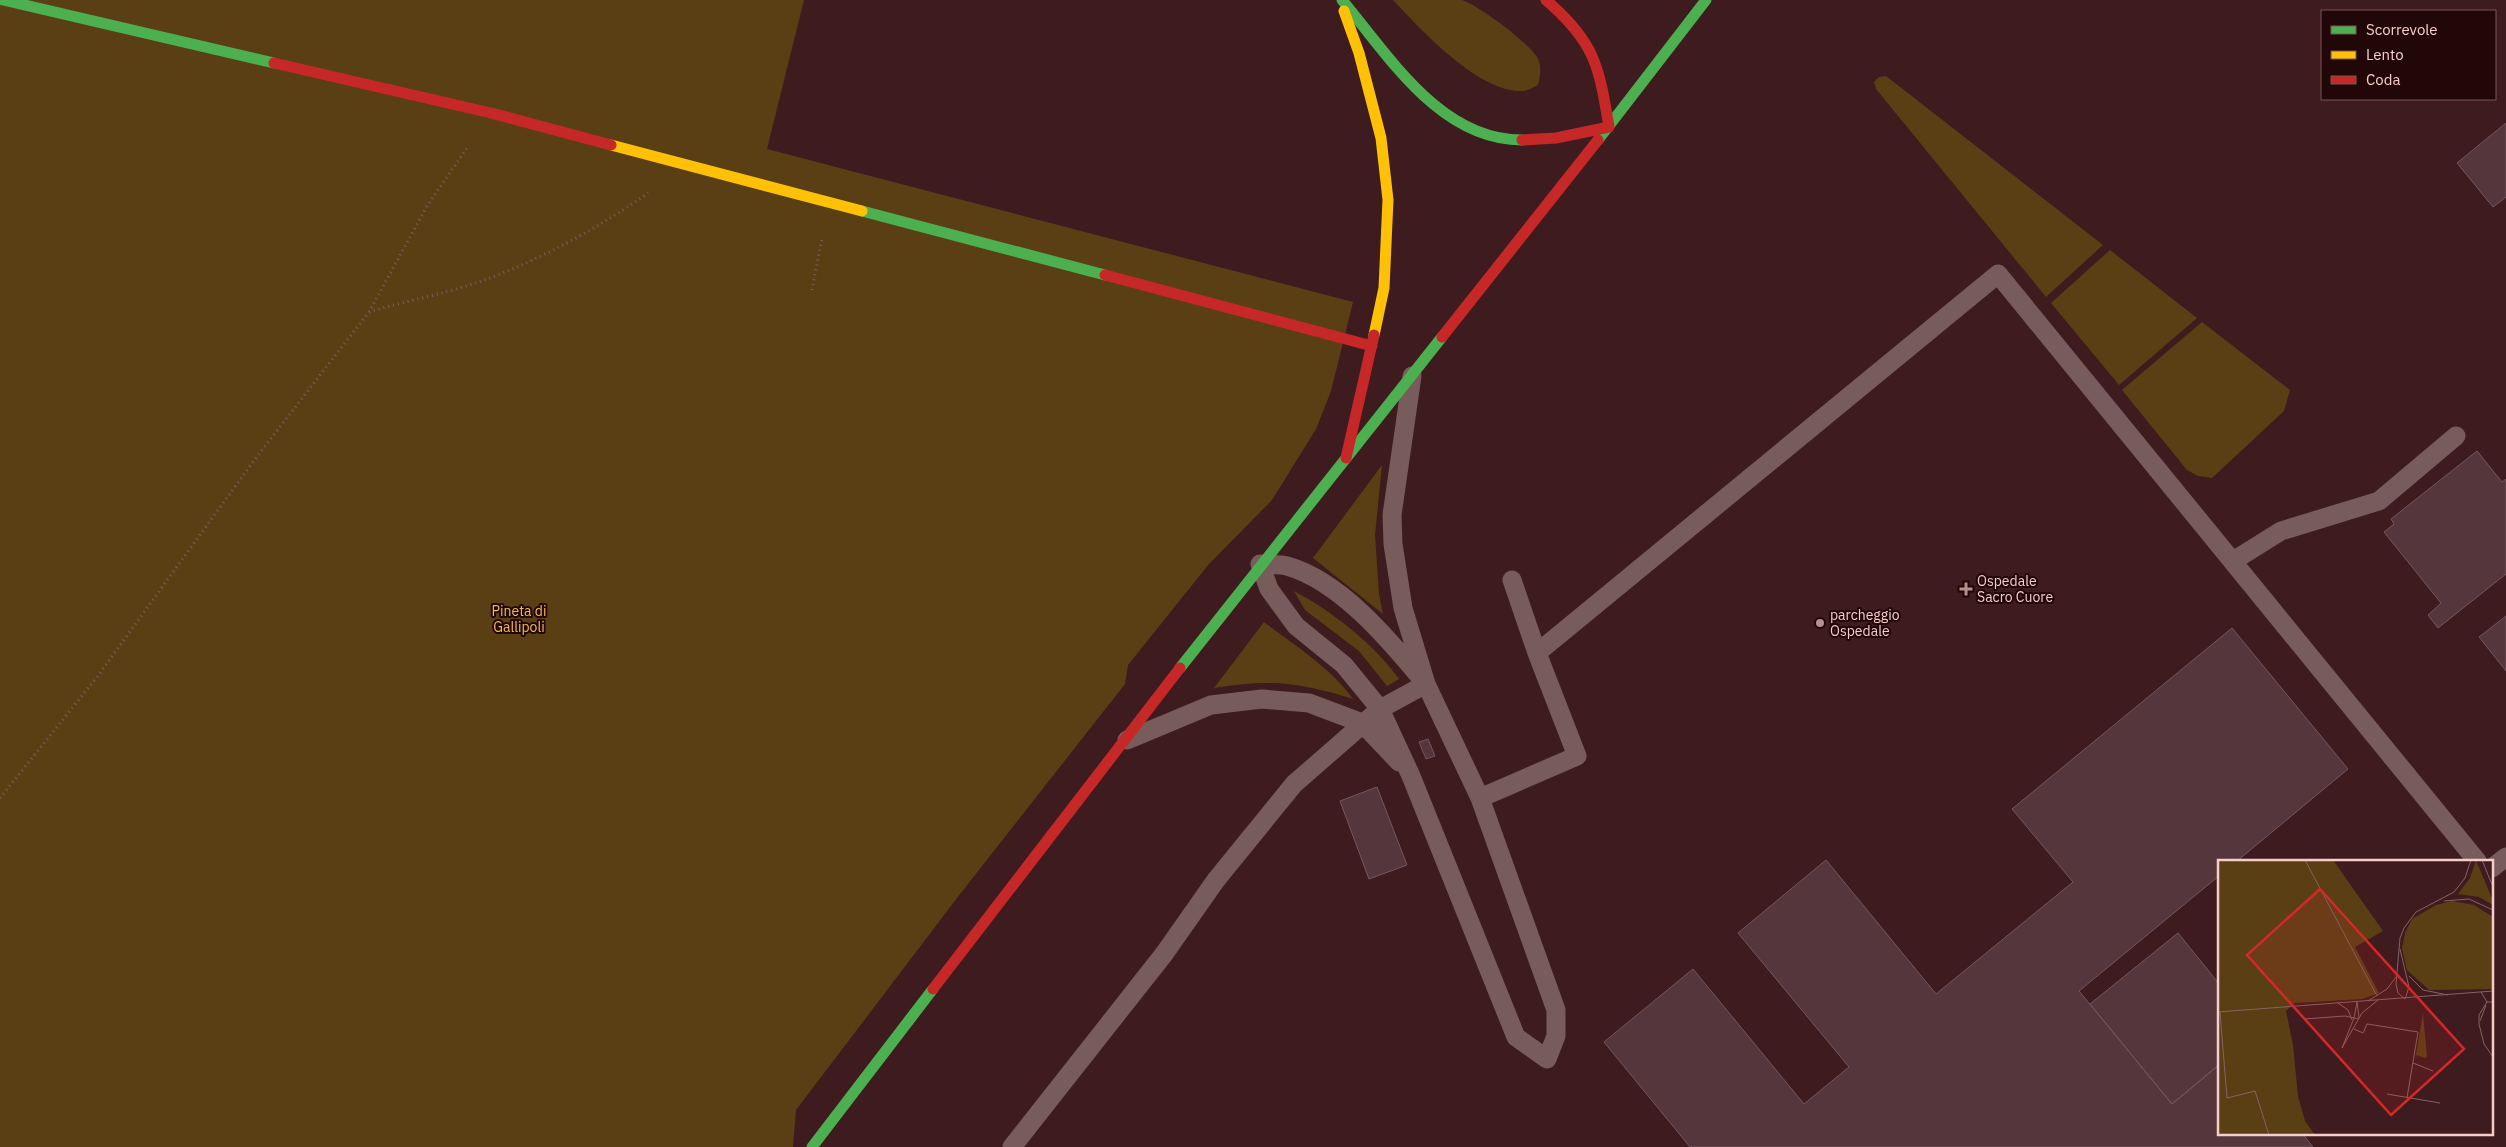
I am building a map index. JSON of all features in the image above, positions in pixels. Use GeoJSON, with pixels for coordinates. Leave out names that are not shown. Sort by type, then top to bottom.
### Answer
{"type":"FeatureCollection","features":[{"type":"Feature","properties":{"kind":"main road"},"geometry":{"type":"LineString","coordinates":[[3,0],[491,113],[1372,346]]}},
{"type":"Feature","properties":{"kind":"main road"},"geometry":{"type":"LineString","coordinates":[[1341,0],[1412,85],[1442,110],[1480,134],[1504,139],[1529,139],[1559,137],[1608,127]]}},
{"type":"Feature","properties":{"kind":"main road"},"geometry":{"type":"LineString","coordinates":[[1341,0],[1359,53],[1381,138],[1388,200],[1384,288],[1346,458]]}},
{"type":"Feature","properties":{"kind":"main road"},"geometry":{"type":"LineString","coordinates":[[1546,0],[1563,13],[1586,39],[1595,55],[1608,127]]}},
{"type":"Feature","properties":{"kind":"main road"},"geometry":{"type":"LineString","coordinates":[[812,1147],[1260,564],[1608,127],[1706,0]]}},
{"type":"Feature","properties":{"kind":"lane"},"geometry":{"type":"LineString","coordinates":[[1537,653],[1998,274],[2476,860]]}},
{"type":"Feature","properties":{"kind":"lane"},"geometry":{"type":"LineString","coordinates":[[1412,374],[1395,494],[1393,544],[1403,608],[1426,684],[1480,798],[1556,1010],[1556,1036],[1547,1059],[1516,1037],[1411,776],[1380,709],[1344,664],[1296,626],[1269,589],[1260,564],[1286,566],[1322,582],[1382,631],[1426,684]]}},
{"type":"Feature","properties":{"kind":"lane"},"geometry":{"type":"LineString","coordinates":[[2233,561],[2281,531],[2379,500],[2456,436]]}},
{"type":"Feature","properties":{"kind":"lane"},"geometry":{"type":"LineString","coordinates":[[1480,798],[1577,756],[1537,653],[1512,580]]}},
{"type":"Feature","properties":{"kind":"lane"},"geometry":{"type":"LineString","coordinates":[[1012,1147],[1164,954],[1216,880],[1294,784],[1380,709],[1426,684]]}},
{"type":"Feature","properties":{"kind":"lane"},"geometry":{"type":"LineString","coordinates":[[1125,741],[1211,705],[1262,699],[1309,703],[1362,723],[1411,776]]}},
{"type":"Feature","properties":{"kind":"lane"},"geometry":{"type":"LineString","coordinates":[[2494,866],[2506,857]]}},
{"type":"Feature","properties":{"kind":"path"},"geometry":{"type":"LineString","coordinates":[[0,798],[102,669],[256,459],[369,312],[427,206],[491,113]]}},
{"type":"Feature","properties":{"kind":"path"},"geometry":{"type":"LineString","coordinates":[[369,312],[479,282],[556,248],[618,214],[687,166]]}},
{"type":"Feature","properties":{"kind":"path"},"geometry":{"type":"LineString","coordinates":[[812,290],[829,203]]}},
{"type":"Feature","properties":{"kind":"green space","name":"Pineta di Gallipoli"},"geometry":{"type":"Polygon","coordinates":[[[0,0],[804,0],[767,149],[1353,302],[1331,391],[1316,429],[1272,500],[1209,564],[1128,665],[1125,684],[957,898],[796,1110],[793,1147],[0,1147],[0,0]]]}},
{"type":"Feature","properties":{"kind":"green space"},"geometry":{"type":"Polygon","coordinates":[[[1393,0],[1462,0],[1470,3],[1515,35],[1533,52],[1540,66],[1538,85],[1524,91],[1507,89],[1489,82],[1452,58],[1393,0]]]}},
{"type":"Feature","properties":{"kind":"green space"},"geometry":{"type":"Polygon","coordinates":[[[1886,76],[2103,245],[2046,297],[1876,89],[1874,82],[1879,77],[1886,76]]]}},
{"type":"Feature","properties":{"kind":"green space"},"geometry":{"type":"Polygon","coordinates":[[[2110,250],[2197,318],[2119,385],[2051,303],[2110,250]]]}},
{"type":"Feature","properties":{"kind":"green space"},"geometry":{"type":"Polygon","coordinates":[[[2202,322],[2290,390],[2284,411],[2212,478],[2198,476],[2187,470],[2122,390],[2202,322]]]}},
{"type":"Feature","properties":{"kind":"green space"},"geometry":{"type":"Polygon","coordinates":[[[1382,465],[1375,535],[1379,594],[1383,614],[1313,558],[1382,465]]]}},
{"type":"Feature","properties":{"kind":"green space"},"geometry":{"type":"Polygon","coordinates":[[[1294,591],[1323,608],[1351,629],[1377,653],[1399,679],[1387,686],[1359,651],[1305,610],[1294,591]]]}},
{"type":"Feature","properties":{"kind":"green space"},"geometry":{"type":"Polygon","coordinates":[[[1264,622],[1323,667],[1344,687],[1353,699],[1316,689],[1284,684],[1234,685],[1214,688],[1264,622]]]}},
{"type":"Feature","properties":{"kind":"building"},"geometry":{"type":"Polygon","coordinates":[[[2506,123],[2506,197],[2493,207],[2457,163],[2506,123]]]}},
{"type":"Feature","properties":{"kind":"building"},"geometry":{"type":"Polygon","coordinates":[[[2477,451],[2502,482],[2506,479],[2506,574],[2438,628],[2428,615],[2441,603],[2384,532],[2394,524],[2391,519],[2477,451]]]}},
{"type":"Feature","properties":{"kind":"building"},"geometry":{"type":"Polygon","coordinates":[[[2506,616],[2506,671],[2479,637],[2506,616]]]}},
{"type":"Feature","properties":{"kind":"building"},"geometry":{"type":"Polygon","coordinates":[[[2232,628],[2348,769],[2238,860],[2218,860],[2218,877],[2079,991],[2172,1104],[2218,1066],[2218,1134],[2303,1134],[2313,1147],[1690,1147],[1604,1042],[1693,969],[1804,1104],[1849,1067],[1738,933],[1826,860],[1936,994],[2073,882],[2012,809],[2232,628]]]}},
{"type":"Feature","properties":{"kind":"building"},"geometry":{"type":"Polygon","coordinates":[[[1428,739],[1435,756],[1426,759],[1419,742],[1428,739]]]}},
{"type":"Feature","properties":{"kind":"building"},"geometry":{"type":"Polygon","coordinates":[[[1377,787],[1407,865],[1369,879],[1340,801],[1377,787]]]}},
{"type":"Feature","properties":{"kind":"building"},"geometry":{"type":"Polygon","coordinates":[[[2178,933],[2218,983],[2218,1066],[2172,1104],[2090,1004],[2178,933]]]}},
{"type":"Feature","properties":{"kind":"traffic: fast"},"geometry":{"type":"LineString","coordinates":[[3,0],[274,63]]}},
{"type":"Feature","properties":{"kind":"traffic: fast"},"geometry":{"type":"LineString","coordinates":[[1342,0],[1398,69],[1441,110],[1466,126],[1493,136],[1522,140]]}},
{"type":"Feature","properties":{"kind":"traffic: fast"},"geometry":{"type":"LineString","coordinates":[[1598,140],[1706,0]]}},
{"type":"Feature","properties":{"kind":"traffic: fast"},"geometry":{"type":"LineString","coordinates":[[862,211],[1105,275]]}},
{"type":"Feature","properties":{"kind":"traffic: fast"},"geometry":{"type":"LineString","coordinates":[[1180,668],[1442,337]]}},
{"type":"Feature","properties":{"kind":"traffic: fast"},"geometry":{"type":"LineString","coordinates":[[812,1147],[933,989]]}},
{"type":"Feature","properties":{"kind":"traffic: slow"},"geometry":{"type":"LineString","coordinates":[[1344,11],[1359,53],[1381,138],[1388,200],[1384,288],[1374,335]]}},
{"type":"Feature","properties":{"kind":"traffic: slow"},"geometry":{"type":"LineString","coordinates":[[611,145],[862,211]]}},
{"type":"Feature","properties":{"kind":"traffic: jam"},"geometry":{"type":"LineString","coordinates":[[1522,140],[1556,138],[1609,127],[1602,87],[1592,56],[1575,29],[1546,0]]}},
{"type":"Feature","properties":{"kind":"traffic: jam"},"geometry":{"type":"LineString","coordinates":[[274,63],[491,113],[611,145]]}},
{"type":"Feature","properties":{"kind":"traffic: jam"},"geometry":{"type":"LineString","coordinates":[[1442,337],[1598,140]]}},
{"type":"Feature","properties":{"kind":"traffic: jam"},"geometry":{"type":"LineString","coordinates":[[1105,275],[1372,346]]}},
{"type":"Feature","properties":{"kind":"traffic: jam"},"geometry":{"type":"LineString","coordinates":[[1346,458],[1374,335]]}},
{"type":"Feature","properties":{"kind":"traffic: jam"},"geometry":{"type":"LineString","coordinates":[[933,989],[1180,668]]}},
{"type":"Feature","properties":{"kind":"place","name":"Ospedale Sacro Cuore"},"geometry":{"type":"Point","coordinates":[1966,589]}},
{"type":"Feature","properties":{"kind":"place","name":"parcheggio Ospedale"},"geometry":{"type":"Point","coordinates":[1820,623]}}]}
